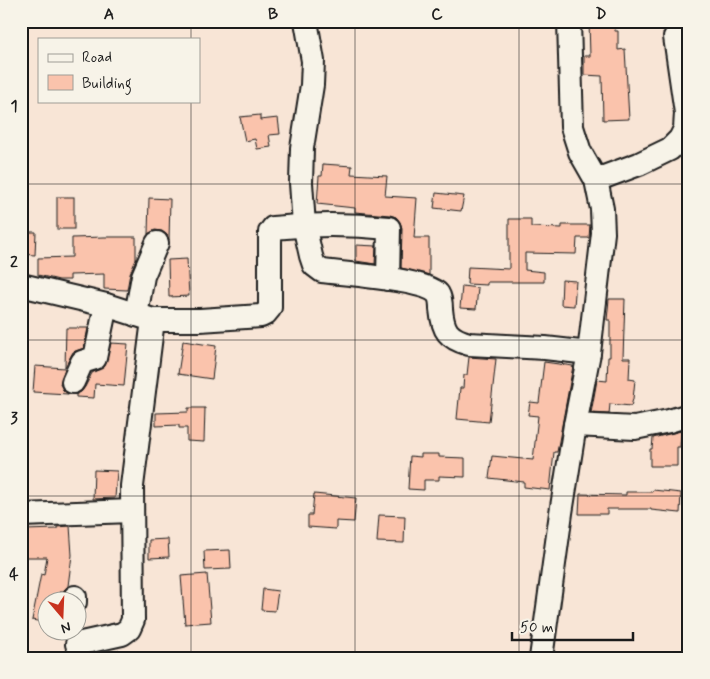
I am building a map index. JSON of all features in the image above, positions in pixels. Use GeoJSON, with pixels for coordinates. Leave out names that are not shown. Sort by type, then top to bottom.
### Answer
{"type":"FeatureCollection","features":[{"type":"Feature","properties":{"kind":"street"},"geometry":{"type":"LineString","coordinates":[[306,21],[313,61],[312,85],[302,148],[301,183],[304,225],[314,265],[322,271],[388,279],[424,287],[438,294],[441,301],[442,318],[448,334],[469,344],[545,348],[589,353]]}},
{"type":"Feature","properties":{"kind":"street"},"geometry":{"type":"LineString","coordinates":[[541,658],[561,513],[589,353],[604,233],[602,209],[596,180],[580,152],[572,128],[569,21]]}},
{"type":"Feature","properties":{"kind":"street"},"geometry":{"type":"LineString","coordinates":[[596,180],[679,152],[680,139],[685,129],[686,113],[674,36]]}},
{"type":"Feature","properties":{"kind":"street"},"geometry":{"type":"LineString","coordinates":[[21,285],[106,306],[144,318],[200,320],[256,317],[265,314],[270,308],[270,232],[274,228],[304,225],[357,225],[389,228],[388,279]]}},
{"type":"Feature","properties":{"kind":"street"},"geometry":{"type":"LineString","coordinates":[[77,644],[122,634],[129,629],[133,620],[132,486],[144,318],[143,276],[157,243]]}},
{"type":"Feature","properties":{"kind":"street"},"geometry":{"type":"LineString","coordinates":[[73,382],[82,362],[95,358],[106,306]]}},
{"type":"Feature","properties":{"kind":"street"},"geometry":{"type":"LineString","coordinates":[[575,425],[634,428],[689,415]]}},
{"type":"Feature","properties":{"kind":"street"},"geometry":{"type":"LineString","coordinates":[[21,514],[132,511]]}},
{"type":"Feature","properties":{"kind":"building"},"geometry":{"type":"Polygon","coordinates":[[[589,21],[614,21],[615,31],[618,31],[618,50],[625,49],[629,119],[603,120],[602,76],[584,75],[584,56],[590,56],[589,21]]]}},
{"type":"Feature","properties":{"kind":"building"},"geometry":{"type":"Polygon","coordinates":[[[260,115],[260,120],[278,118],[280,134],[269,135],[271,147],[257,149],[255,139],[245,141],[240,117],[260,115]]]}},
{"type":"Feature","properties":{"kind":"building"},"geometry":{"type":"Polygon","coordinates":[[[323,164],[352,166],[351,174],[387,176],[385,196],[417,198],[414,238],[429,238],[429,275],[401,268],[402,228],[396,217],[355,212],[355,208],[317,204],[319,176],[322,176],[323,164]]]}},
{"type":"Feature","properties":{"kind":"building"},"geometry":{"type":"Polygon","coordinates":[[[436,193],[464,196],[461,211],[434,208],[436,193]]]}},
{"type":"Feature","properties":{"kind":"building"},"geometry":{"type":"Polygon","coordinates":[[[57,197],[74,197],[74,229],[57,229],[57,197]]]}},
{"type":"Feature","properties":{"kind":"building"},"geometry":{"type":"Polygon","coordinates":[[[149,198],[170,199],[169,240],[162,231],[155,230],[148,234],[149,198]]]}},
{"type":"Feature","properties":{"kind":"building"},"geometry":{"type":"Polygon","coordinates":[[[509,219],[531,219],[531,227],[562,228],[562,225],[590,225],[589,238],[577,238],[576,254],[525,253],[525,270],[544,272],[544,282],[487,282],[487,285],[467,284],[468,267],[509,269],[509,219]]]}},
{"type":"Feature","properties":{"kind":"building"},"geometry":{"type":"Polygon","coordinates":[[[21,232],[36,232],[35,255],[21,254],[21,232]]]}},
{"type":"Feature","properties":{"kind":"building"},"geometry":{"type":"Polygon","coordinates":[[[136,237],[136,260],[130,273],[127,290],[104,289],[104,274],[70,275],[70,280],[59,280],[38,275],[38,258],[72,257],[72,238],[136,237]]]}},
{"type":"Feature","properties":{"kind":"building"},"geometry":{"type":"Polygon","coordinates":[[[356,245],[376,246],[375,264],[356,261],[356,245]]]}},
{"type":"Feature","properties":{"kind":"building"},"geometry":{"type":"Polygon","coordinates":[[[187,259],[189,296],[169,297],[168,260],[187,259]]]}},
{"type":"Feature","properties":{"kind":"building"},"geometry":{"type":"Polygon","coordinates":[[[562,280],[576,281],[574,306],[561,305],[562,280]]]}},
{"type":"Feature","properties":{"kind":"building"},"geometry":{"type":"Polygon","coordinates":[[[462,286],[478,288],[476,309],[460,308],[462,286]]]}},
{"type":"Feature","properties":{"kind":"building"},"geometry":{"type":"Polygon","coordinates":[[[609,299],[625,299],[623,358],[630,358],[629,379],[635,380],[633,399],[631,406],[610,404],[609,414],[591,413],[597,380],[607,381],[608,357],[610,357],[610,320],[607,320],[609,299]]]}},
{"type":"Feature","properties":{"kind":"building"},"geometry":{"type":"Polygon","coordinates":[[[66,328],[88,328],[84,348],[73,352],[65,367],[66,328]]]}},
{"type":"Feature","properties":{"kind":"building"},"geometry":{"type":"Polygon","coordinates":[[[183,341],[216,346],[212,379],[178,374],[183,341]]]}},
{"type":"Feature","properties":{"kind":"building"},"geometry":{"type":"Polygon","coordinates":[[[111,343],[128,344],[124,386],[95,384],[94,398],[76,397],[76,394],[85,387],[92,373],[105,366],[111,343]]]}},
{"type":"Feature","properties":{"kind":"building"},"geometry":{"type":"Polygon","coordinates":[[[469,357],[496,359],[489,422],[457,419],[460,388],[463,388],[464,375],[467,375],[469,357]]]}},
{"type":"Feature","properties":{"kind":"building"},"geometry":{"type":"Polygon","coordinates":[[[544,362],[573,366],[557,452],[554,452],[550,490],[524,487],[524,482],[489,478],[492,456],[533,460],[538,416],[528,415],[530,402],[539,403],[544,362]]]}},
{"type":"Feature","properties":{"kind":"building"},"geometry":{"type":"Polygon","coordinates":[[[35,366],[65,368],[60,384],[68,394],[33,392],[35,366]]]}},
{"type":"Feature","properties":{"kind":"building"},"geometry":{"type":"Polygon","coordinates":[[[188,408],[205,408],[204,442],[187,441],[187,428],[179,428],[179,425],[156,426],[156,413],[188,412],[188,408]]]}},
{"type":"Feature","properties":{"kind":"building"},"geometry":{"type":"Polygon","coordinates":[[[681,431],[680,447],[677,447],[677,466],[650,466],[650,449],[652,449],[653,438],[681,431]]]}},
{"type":"Feature","properties":{"kind":"building"},"geometry":{"type":"Polygon","coordinates":[[[421,454],[439,454],[439,457],[465,458],[465,477],[439,476],[439,480],[424,480],[424,490],[408,489],[410,456],[421,457],[421,454]]]}},
{"type":"Feature","properties":{"kind":"building"},"geometry":{"type":"Polygon","coordinates":[[[94,470],[117,471],[115,498],[93,499],[94,470]]]}},
{"type":"Feature","properties":{"kind":"building"},"geometry":{"type":"Polygon","coordinates":[[[653,490],[681,493],[680,513],[651,509],[607,509],[607,514],[579,514],[580,494],[626,495],[626,492],[652,492],[653,490]]]}},
{"type":"Feature","properties":{"kind":"building"},"geometry":{"type":"Polygon","coordinates":[[[314,494],[356,498],[354,522],[336,521],[336,529],[308,527],[308,515],[312,515],[314,494]]]}},
{"type":"Feature","properties":{"kind":"building"},"geometry":{"type":"Polygon","coordinates":[[[379,515],[405,516],[404,543],[377,542],[379,515]]]}},
{"type":"Feature","properties":{"kind":"building"},"geometry":{"type":"Polygon","coordinates":[[[70,526],[72,555],[68,586],[61,592],[38,592],[38,621],[32,620],[41,574],[44,575],[47,557],[25,557],[25,530],[57,529],[57,527],[70,526]]]}},
{"type":"Feature","properties":{"kind":"building"},"geometry":{"type":"Polygon","coordinates":[[[168,539],[169,557],[149,558],[149,540],[168,539]]]}},
{"type":"Feature","properties":{"kind":"building"},"geometry":{"type":"Polygon","coordinates":[[[230,550],[231,569],[205,570],[204,551],[230,550]]]}},
{"type":"Feature","properties":{"kind":"building"},"geometry":{"type":"Polygon","coordinates":[[[207,574],[211,622],[185,624],[181,576],[207,574]]]}},
{"type":"Feature","properties":{"kind":"building"},"geometry":{"type":"Polygon","coordinates":[[[263,589],[278,591],[275,611],[261,610],[263,589]]]}}]}
